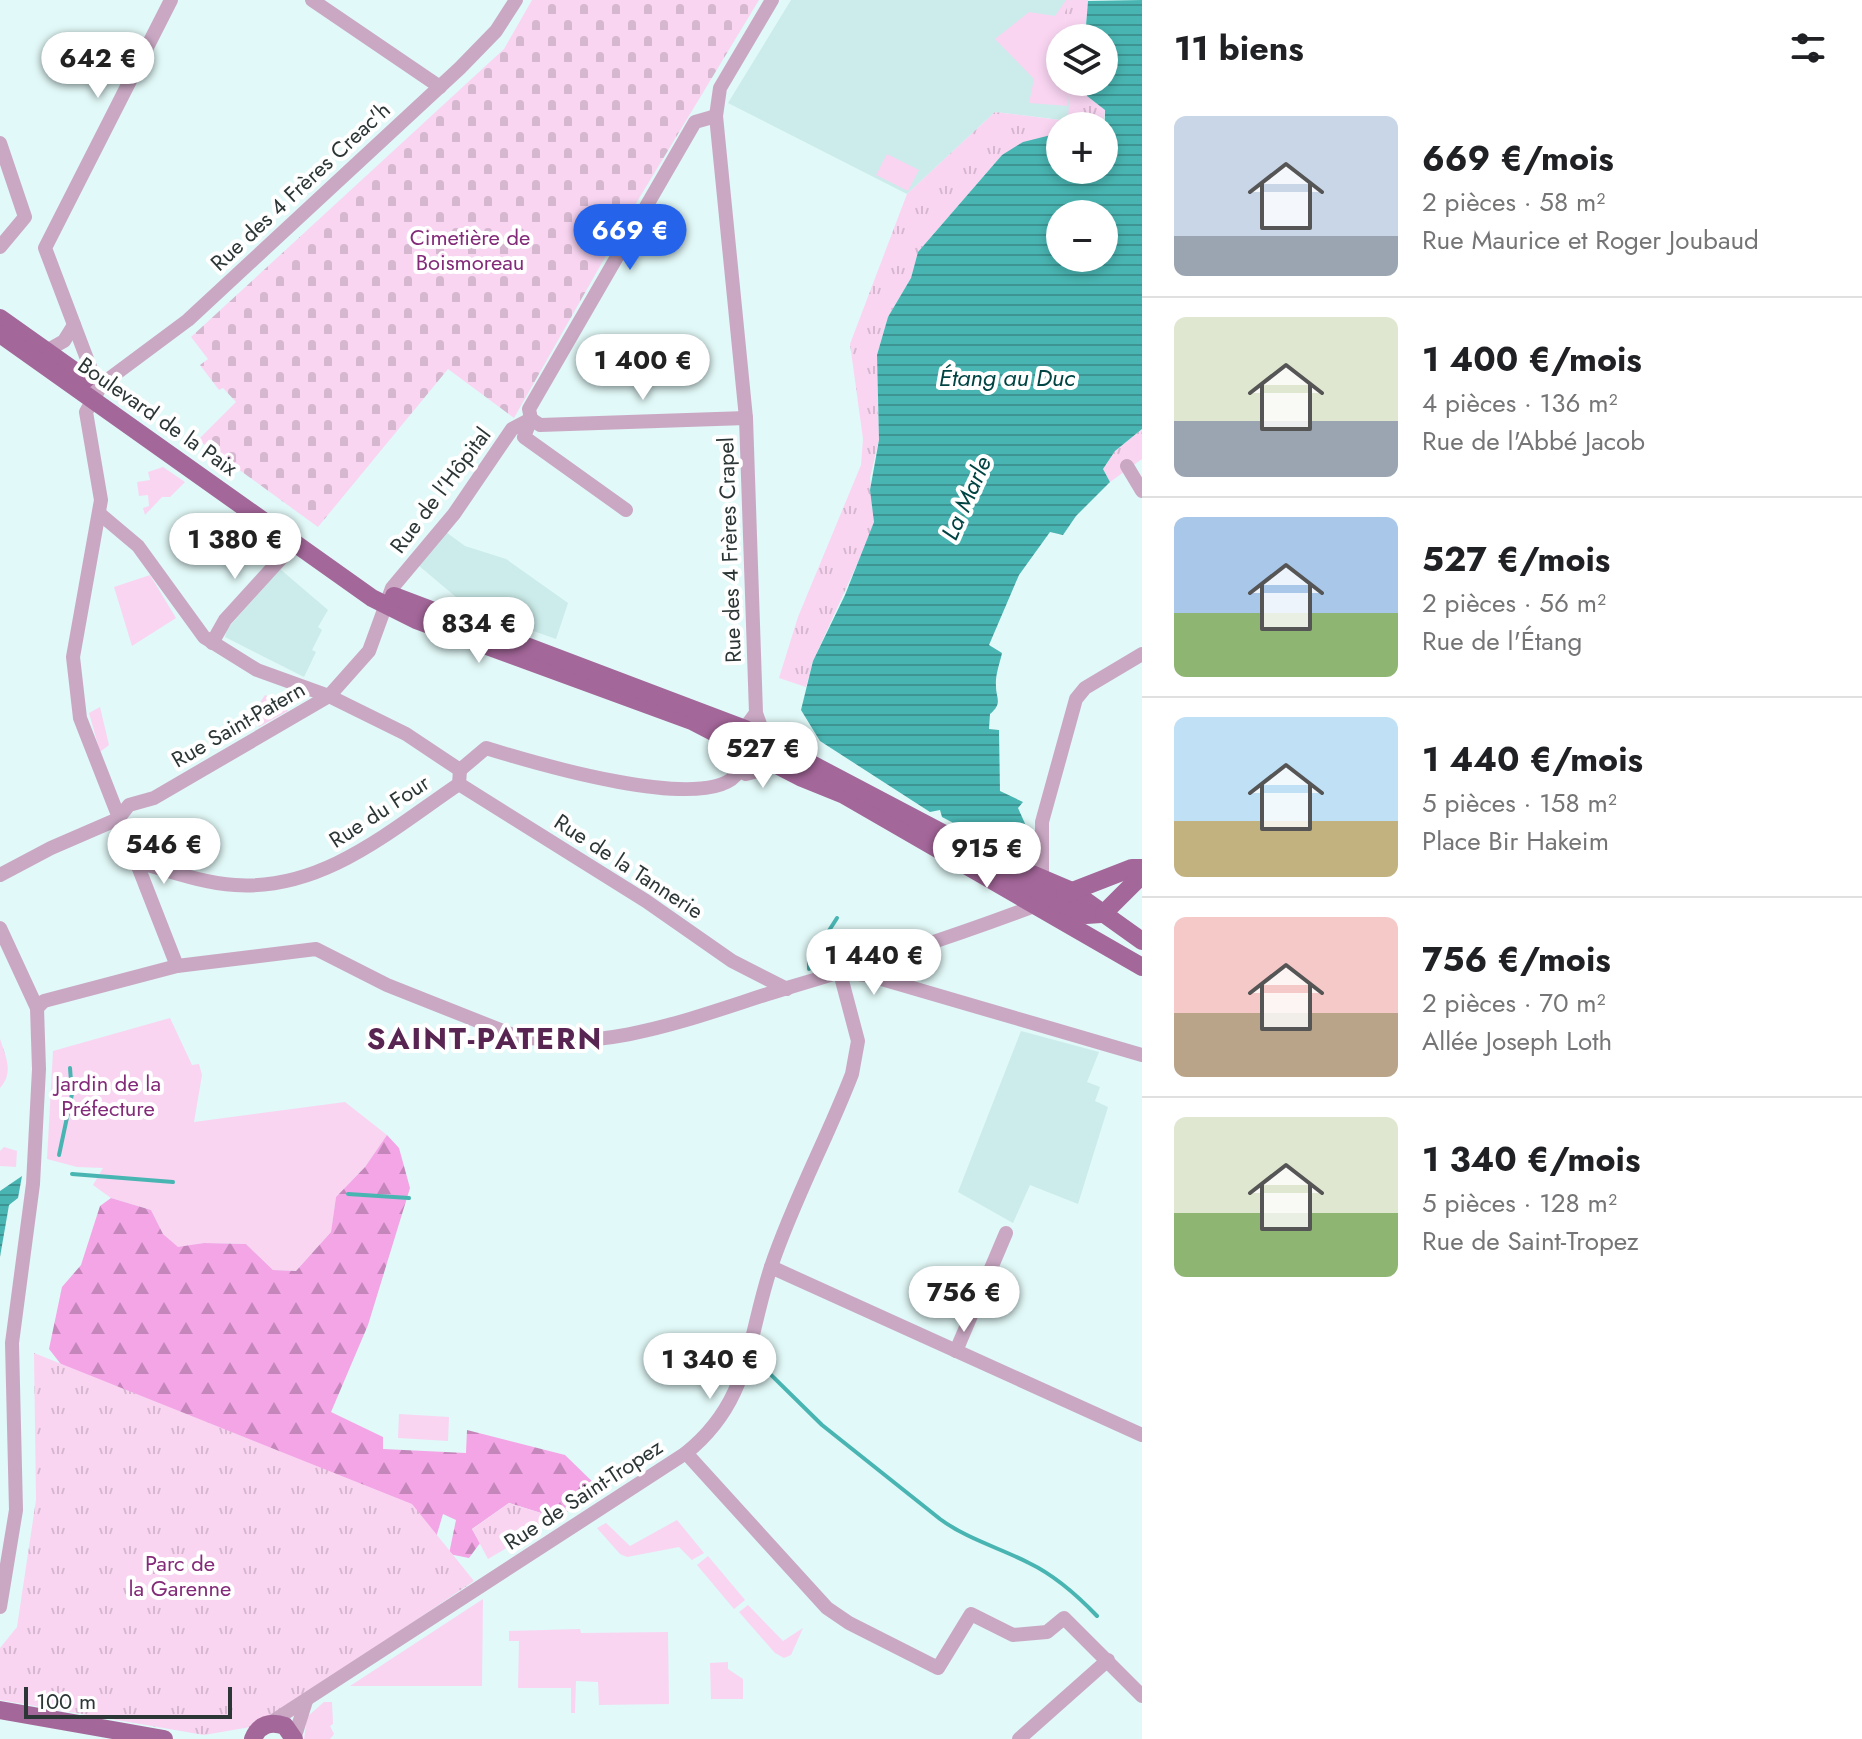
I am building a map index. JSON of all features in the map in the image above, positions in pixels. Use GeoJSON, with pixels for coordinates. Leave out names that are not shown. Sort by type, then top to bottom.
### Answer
{"type":"FeatureCollection","features":[{"type":"Feature","properties":{"kind":"main road","name":"Boulevard de la Paix"},"geometry":{"type":"LineString","coordinates":[[0,318],[48,350],[95,393],[295,543],[387,599],[692,721],[745,728],[971,848],[1042,876],[1054,898],[1142,967]]}},
{"type":"Feature","properties":{"kind":"main road","name":"Boulevard de la Paix"},"geometry":{"type":"LineString","coordinates":[[0,334],[95,393],[345,566],[387,599]]}},
{"type":"Feature","properties":{"kind":"main road","name":"Boulevard de la Paix"},"geometry":{"type":"LineString","coordinates":[[745,728],[769,760],[844,795],[934,846],[969,858],[1054,898],[1104,913],[1142,941]]}},
{"type":"Feature","properties":{"kind":"main road"},"geometry":{"type":"LineString","coordinates":[[1104,913],[1136,881],[1142,868],[1132,868],[1054,898],[1061,910],[1142,954]]}},
{"type":"Feature","properties":{"kind":"main road"},"geometry":{"type":"LineString","coordinates":[[0,1710],[164,1739]]}},
{"type":"Feature","properties":{"kind":"main road"},"geometry":{"type":"LineString","coordinates":[[254,1734],[285,1726],[294,1739]]}},
{"type":"Feature","properties":{"kind":"street"},"geometry":{"type":"LineString","coordinates":[[171,0],[58,219],[45,248],[45,256],[74,325],[95,393],[86,412],[101,500],[73,657],[80,718],[177,966]]}},
{"type":"Feature","properties":{"kind":"street"},"geometry":{"type":"LineString","coordinates":[[312,0],[440,87]]}},
{"type":"Feature","properties":{"kind":"street","name":"Rue des 4 Frères Creac'h"},"geometry":{"type":"LineString","coordinates":[[95,393],[188,320],[440,87],[496,31],[516,0]]}},
{"type":"Feature","properties":{"kind":"street","name":"Rue des 4 Frères Crapel"},"geometry":{"type":"LineString","coordinates":[[738,772],[731,761],[745,728],[746,418],[716,116],[720,88],[772,0]]}},
{"type":"Feature","properties":{"kind":"street"},"geometry":{"type":"LineString","coordinates":[[626,510],[524,437],[531,419],[529,409],[695,122],[716,116]]}},
{"type":"Feature","properties":{"kind":"street"},"geometry":{"type":"LineString","coordinates":[[0,143],[25,211],[19,228],[0,247]]}},
{"type":"Feature","properties":{"kind":"street"},"geometry":{"type":"LineString","coordinates":[[48,350],[64,341],[74,325]]}},
{"type":"Feature","properties":{"kind":"street"},"geometry":{"type":"LineString","coordinates":[[531,419],[540,425],[746,418]]}},
{"type":"Feature","properties":{"kind":"street","name":"Rue de l'Hôpital"},"geometry":{"type":"LineString","coordinates":[[387,599],[454,514],[512,429],[531,419]]}},
{"type":"Feature","properties":{"kind":"street"},"geometry":{"type":"LineString","coordinates":[[1127,466],[1142,491]]}},
{"type":"Feature","properties":{"kind":"street","name":"Rue de la Tannerie"},"geometry":{"type":"LineString","coordinates":[[100,514],[138,546],[204,637],[212,643],[257,670],[329,696],[406,734],[460,777],[732,961],[787,989]]}},
{"type":"Feature","properties":{"kind":"street"},"geometry":{"type":"LineString","coordinates":[[212,643],[225,620],[295,543]]}},
{"type":"Feature","properties":{"kind":"street","name":"Rue Saint-Patern"},"geometry":{"type":"LineString","coordinates":[[0,875],[51,848],[118,819],[129,805],[154,798],[329,696],[369,651],[387,599]]}},
{"type":"Feature","properties":{"kind":"street"},"geometry":{"type":"LineString","coordinates":[[1042,876],[1042,822],[1076,699],[1085,688],[1142,654]]}},
{"type":"Feature","properties":{"kind":"street"},"geometry":{"type":"LineString","coordinates":[[738,772],[762,770],[769,760],[766,739]]}},
{"type":"Feature","properties":{"kind":"street","name":"Rue du Four"},"geometry":{"type":"LineString","coordinates":[[134,861],[234,885],[299,879],[334,867],[460,777],[486,748],[580,776],[713,789],[734,779],[738,772]]}},
{"type":"Feature","properties":{"kind":"street"},"geometry":{"type":"LineString","coordinates":[[37,1008],[44,1001],[177,966],[316,949],[436,1006],[532,1039],[585,1038],[648,1030],[787,989],[936,942],[1054,898]]}},
{"type":"Feature","properties":{"kind":"street"},"geometry":{"type":"LineString","coordinates":[[0,928],[4,946],[37,1008],[39,1069],[33,1184],[12,1343],[16,1510],[0,1607]]}},
{"type":"Feature","properties":{"kind":"street"},"geometry":{"type":"LineString","coordinates":[[840,973],[868,975],[1142,1055]]}},
{"type":"Feature","properties":{"kind":"street","name":"Rue de Saint-Tropez"},"geometry":{"type":"LineString","coordinates":[[254,1734],[686,1453],[716,1425],[741,1382],[771,1267],[854,1065],[856,1027],[843,994],[840,973]]}},
{"type":"Feature","properties":{"kind":"street"},"geometry":{"type":"LineString","coordinates":[[956,1351],[1006,1233]]}},
{"type":"Feature","properties":{"kind":"street"},"geometry":{"type":"LineString","coordinates":[[771,1267],[1142,1435]]}},
{"type":"Feature","properties":{"kind":"street"},"geometry":{"type":"LineString","coordinates":[[686,1453],[827,1608],[849,1623],[938,1668],[971,1614],[1013,1635],[1047,1632],[1064,1618],[1142,1696]]}},
{"type":"Feature","properties":{"kind":"street"},"geometry":{"type":"LineString","coordinates":[[1019,1739],[1108,1660]]}},
{"type":"Feature","properties":{"kind":"street"},"geometry":{"type":"LineString","coordinates":[[294,1739],[306,1700]]}},
{"type":"Feature","properties":{"kind":"shaded area"},"geometry":{"type":"Polygon","coordinates":[[[791,0],[1071,0],[1065,12],[1065,24],[1046,24],[1046,96],[1070,96],[1069,112],[1046,112],[1046,118],[995,112],[907,194],[728,103],[791,0]]]}},
{"type":"Feature","properties":{"kind":"shaded area"},"geometry":{"type":"Polygon","coordinates":[[[443,530],[465,546],[506,559],[568,603],[556,639],[469,608],[418,565],[443,530]]]}},
{"type":"Feature","properties":{"kind":"shaded area"},"geometry":{"type":"Polygon","coordinates":[[[280,569],[328,610],[318,627],[322,630],[312,650],[316,652],[304,677],[225,637],[227,629],[280,569]]]}},
{"type":"Feature","properties":{"kind":"shaded area"},"geometry":{"type":"Polygon","coordinates":[[[1021,1031],[1099,1052],[1087,1082],[1100,1087],[1095,1101],[1108,1107],[1078,1204],[1030,1185],[1013,1223],[958,1192],[1021,1031]]]}},
{"type":"Feature","properties":{"kind":"green space","name":"Cimetière de Boismoreau"},"geometry":{"type":"Polygon","coordinates":[[[532,0],[759,0],[629,215],[514,418],[448,369],[318,527],[198,440],[236,402],[223,388],[219,390],[200,365],[208,359],[191,337],[504,49],[532,0]]]}},
{"type":"Feature","properties":{"kind":"green space"},"geometry":{"type":"Polygon","coordinates":[[[1066,0],[1071,0],[1065,12],[1065,24],[1046,24],[1046,96],[1069,96],[1068,106],[1029,103],[1034,79],[995,39],[1029,12],[1055,16],[1066,0]]]}},
{"type":"Feature","properties":{"kind":"green space"},"geometry":{"type":"Polygon","coordinates":[[[1071,0],[1088,0],[1086,24],[1065,24],[1065,12],[1071,0]]]}},
{"type":"Feature","properties":{"kind":"green space"},"geometry":{"type":"Polygon","coordinates":[[[1069,96],[1087,96],[1105,110],[1105,112],[1068,112],[1069,96]]]}},
{"type":"Feature","properties":{"kind":"green space"},"geometry":{"type":"Polygon","coordinates":[[[995,112],[1046,118],[1046,137],[1002,155],[918,252],[911,278],[888,317],[877,355],[879,440],[870,478],[874,522],[869,538],[813,661],[806,687],[779,678],[798,617],[861,465],[863,439],[850,344],[907,194],[995,112]]]}},
{"type":"Feature","properties":{"kind":"green space"},"geometry":{"type":"Polygon","coordinates":[[[887,154],[919,170],[908,191],[876,175],[887,154]]]}},
{"type":"Feature","properties":{"kind":"green space"},"geometry":{"type":"Polygon","coordinates":[[[1142,429],[1142,459],[1110,482],[1103,469],[1115,451],[1142,429]]]}},
{"type":"Feature","properties":{"kind":"green space"},"geometry":{"type":"Polygon","coordinates":[[[163,467],[185,482],[170,497],[162,497],[145,515],[143,508],[149,506],[148,495],[139,496],[137,482],[150,480],[148,472],[163,467]]]}},
{"type":"Feature","properties":{"kind":"green space"},"geometry":{"type":"Polygon","coordinates":[[[150,575],[176,618],[132,646],[114,587],[150,575]]]}},
{"type":"Feature","properties":{"kind":"green space"},"geometry":{"type":"Polygon","coordinates":[[[265,695],[281,702],[288,711],[259,727],[252,715],[265,695]]]}},
{"type":"Feature","properties":{"kind":"green space"},"geometry":{"type":"Polygon","coordinates":[[[100,707],[109,745],[100,752],[89,713],[100,707]]]}},
{"type":"Feature","properties":{"kind":"green space","name":"Jardin de la Préfecture"},"geometry":{"type":"Polygon","coordinates":[[[170,1018],[192,1065],[199,1064],[202,1075],[194,1122],[345,1102],[387,1135],[365,1167],[336,1197],[331,1232],[296,1271],[273,1270],[246,1244],[204,1243],[178,1248],[163,1234],[151,1210],[111,1198],[93,1185],[103,1168],[77,1167],[47,1159],[53,1051],[170,1018]]]}},
{"type":"Feature","properties":{"kind":"green space"},"geometry":{"type":"Polygon","coordinates":[[[0,1039],[8,1071],[0,1088],[0,1039]]]}},
{"type":"Feature","properties":{"kind":"green space"},"geometry":{"type":"Polygon","coordinates":[[[387,1135],[399,1148],[410,1188],[368,1325],[331,1412],[383,1437],[383,1449],[466,1453],[467,1430],[565,1455],[602,1491],[557,1518],[509,1503],[472,1529],[480,1543],[469,1558],[449,1554],[456,1520],[443,1514],[434,1544],[67,1372],[49,1349],[62,1287],[81,1265],[100,1206],[111,1198],[151,1210],[163,1234],[178,1247],[204,1243],[246,1244],[273,1270],[296,1271],[331,1232],[336,1197],[365,1167],[387,1135]]]}},
{"type":"Feature","properties":{"kind":"green space"},"geometry":{"type":"Polygon","coordinates":[[[4,1147],[17,1151],[16,1167],[0,1166],[0,1151],[4,1147]]]}},
{"type":"Feature","properties":{"kind":"green space","name":"Parc de la Garenne"},"geometry":{"type":"Polygon","coordinates":[[[34,1353],[412,1504],[474,1581],[261,1725],[204,1735],[0,1700],[0,1648],[17,1627],[36,1500],[34,1353]]]}},
{"type":"Feature","properties":{"kind":"green space"},"geometry":{"type":"Polygon","coordinates":[[[399,1414],[449,1417],[448,1441],[398,1438],[399,1414]]]}},
{"type":"Feature","properties":{"kind":"green space"},"geometry":{"type":"Polygon","coordinates":[[[509,1503],[557,1518],[488,1559],[472,1529],[509,1503]]]}},
{"type":"Feature","properties":{"kind":"green space"},"geometry":{"type":"Polygon","coordinates":[[[677,1520],[704,1553],[692,1560],[679,1547],[627,1557],[620,1554],[597,1528],[606,1523],[630,1546],[677,1520]]]}},
{"type":"Feature","properties":{"kind":"green space"},"geometry":{"type":"Polygon","coordinates":[[[708,1556],[745,1600],[734,1609],[697,1565],[708,1556]]]}},
{"type":"Feature","properties":{"kind":"green space"},"geometry":{"type":"Polygon","coordinates":[[[483,1599],[482,1686],[350,1686],[483,1599]]]}},
{"type":"Feature","properties":{"kind":"green space"},"geometry":{"type":"Polygon","coordinates":[[[748,1605],[783,1641],[803,1628],[791,1655],[784,1658],[775,1653],[739,1612],[748,1605]]]}},
{"type":"Feature","properties":{"kind":"green space"},"geometry":{"type":"Polygon","coordinates":[[[580,1629],[581,1633],[668,1632],[669,1704],[599,1705],[598,1682],[576,1681],[575,1713],[571,1713],[571,1688],[518,1688],[519,1641],[509,1641],[509,1631],[580,1629]]]}},
{"type":"Feature","properties":{"kind":"green space"},"geometry":{"type":"Polygon","coordinates":[[[728,1662],[728,1669],[743,1679],[743,1699],[711,1699],[710,1663],[728,1662]]]}},
{"type":"Feature","properties":{"kind":"green space"},"geometry":{"type":"Polygon","coordinates":[[[324,1702],[332,1702],[333,1724],[330,1726],[334,1734],[330,1739],[304,1739],[307,1717],[324,1702]]]}},
{"type":"Feature","properties":{"kind":"water","name":"Étang au Duc"},"geometry":{"type":"Polygon","coordinates":[[[1142,0],[1142,429],[1115,451],[1103,469],[1110,482],[1076,516],[1063,535],[1050,532],[1019,575],[989,645],[1002,653],[996,678],[998,704],[990,714],[989,729],[999,730],[1000,791],[1023,802],[1018,808],[1027,828],[993,844],[942,817],[940,810],[930,812],[820,741],[801,710],[813,661],[845,595],[874,522],[870,490],[879,440],[877,355],[888,317],[911,278],[918,252],[1002,155],[1023,142],[1046,136],[1046,184],[1118,184],[1118,112],[1105,112],[1087,96],[1118,96],[1118,24],[1086,24],[1088,1],[1142,0]]]}},
{"type":"Feature","properties":{"kind":"water"},"geometry":{"type":"Polygon","coordinates":[[[22,1176],[18,1198],[9,1205],[0,1257],[0,1191],[22,1176]]]}},
{"type":"Feature","properties":{"kind":"waterway","name":"La Marle"},"geometry":{"type":"LineString","coordinates":[[809,969],[809,962],[837,918]]}},
{"type":"Feature","properties":{"kind":"waterway"},"geometry":{"type":"LineString","coordinates":[[59,1155],[72,1094],[70,1068]]}},
{"type":"Feature","properties":{"kind":"waterway","name":"La Marle"},"geometry":{"type":"LineString","coordinates":[[72,1174],[173,1182]]}},
{"type":"Feature","properties":{"kind":"waterway","name":"La Marle"},"geometry":{"type":"LineString","coordinates":[[348,1194],[409,1198]]}},
{"type":"Feature","properties":{"kind":"waterway"},"geometry":{"type":"LineString","coordinates":[[760,1364],[822,1425],[940,1519],[1048,1574],[1074,1593],[1097,1616]]}},
{"type":"Feature","properties":{"kind":"district","name":"SAINT-PATERN"},"geometry":{"type":"Point","coordinates":[485,1038]}}]}
